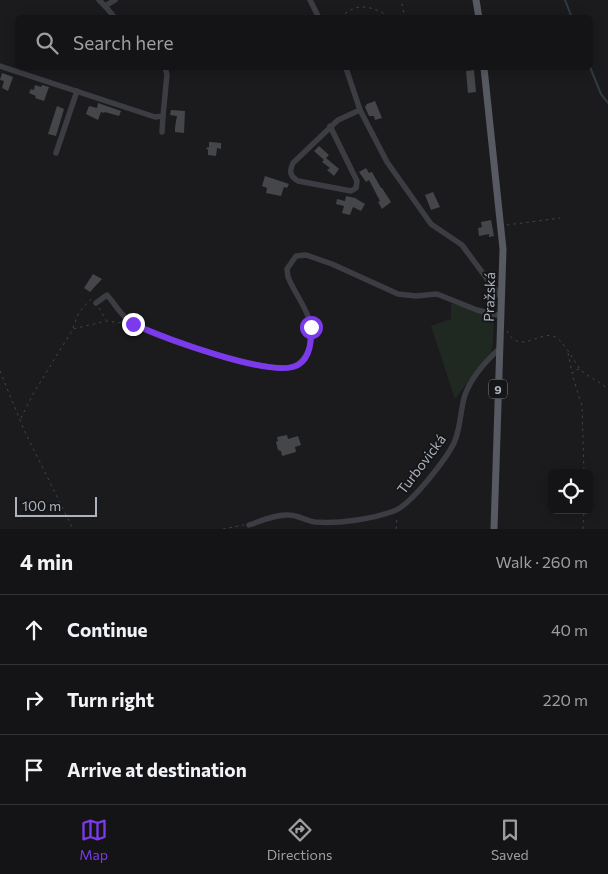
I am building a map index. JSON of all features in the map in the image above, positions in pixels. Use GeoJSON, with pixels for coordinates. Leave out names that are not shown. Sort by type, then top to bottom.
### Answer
{"type":"FeatureCollection","features":[{"type":"Feature","properties":{"kind":"main road"},"geometry":{"type":"LineString","coordinates":[[476,0],[478,15]]}},
{"type":"Feature","properties":{"kind":"main road","name":"Pražská"},"geometry":{"type":"LineString","coordinates":[[484,70],[503,250],[494,529]]}},
{"type":"Feature","properties":{"kind":"street"},"geometry":{"type":"LineString","coordinates":[[99,0],[112,15]]}},
{"type":"Feature","properties":{"kind":"street"},"geometry":{"type":"LineString","coordinates":[[105,6],[114,0]]}},
{"type":"Feature","properties":{"kind":"street"},"geometry":{"type":"LineString","coordinates":[[310,0],[318,15]]}},
{"type":"Feature","properties":{"kind":"street"},"geometry":{"type":"LineString","coordinates":[[0,66],[147,115],[162,116]]}},
{"type":"Feature","properties":{"kind":"street"},"geometry":{"type":"LineString","coordinates":[[162,132],[167,74],[166,70]]}},
{"type":"Feature","properties":{"kind":"street"},"geometry":{"type":"LineString","coordinates":[[347,70],[360,110],[387,162],[429,221],[462,245],[502,299]]}},
{"type":"Feature","properties":{"kind":"street"},"geometry":{"type":"LineString","coordinates":[[56,153],[78,91]]}},
{"type":"Feature","properties":{"kind":"street"},"geometry":{"type":"LineString","coordinates":[[330,126],[357,181],[356,188],[351,191],[298,181],[292,177],[290,171],[293,163],[330,126],[338,120],[360,110]]}},
{"type":"Feature","properties":{"kind":"street"},"geometry":{"type":"LineString","coordinates":[[96,303],[107,295],[122,316],[133,324],[157,335],[249,363],[275,367],[293,367],[308,352],[311,331],[310,323],[288,277],[287,269],[296,256],[300,255],[332,264],[398,294],[416,296],[437,294],[477,310],[501,316]]}},
{"type":"Feature","properties":{"kind":"street","name":"Turbovická"},"geometry":{"type":"LineString","coordinates":[[249,525],[283,515],[290,515],[313,522],[368,518],[397,510],[407,504],[447,455],[458,433],[464,400],[470,385],[488,359],[499,349]]}},
{"type":"Feature","properties":{"kind":"path"},"geometry":{"type":"LineString","coordinates":[[401,0],[404,10],[402,15]]}},
{"type":"Feature","properties":{"kind":"path"},"geometry":{"type":"LineString","coordinates":[[343,15],[350,9],[359,6],[376,8],[387,15]]}},
{"type":"Feature","properties":{"kind":"path"},"geometry":{"type":"LineString","coordinates":[[502,226],[560,218]]}},
{"type":"Feature","properties":{"kind":"path"},"geometry":{"type":"LineString","coordinates":[[20,419],[73,329],[78,312],[91,299],[96,303],[106,321]]}},
{"type":"Feature","properties":{"kind":"path"},"geometry":{"type":"LineString","coordinates":[[501,316],[512,338],[526,342],[552,336],[562,342],[567,352],[581,369],[608,390]]}},
{"type":"Feature","properties":{"kind":"path"},"geometry":{"type":"LineString","coordinates":[[73,329],[106,321],[133,324]]}},
{"type":"Feature","properties":{"kind":"path"},"geometry":{"type":"LineString","coordinates":[[567,352],[582,406],[584,469]]}},
{"type":"Feature","properties":{"kind":"path"},"geometry":{"type":"LineString","coordinates":[[572,374],[574,371],[581,369]]}},
{"type":"Feature","properties":{"kind":"path"},"geometry":{"type":"LineString","coordinates":[[0,371],[24,430],[73,529]]}},
{"type":"Feature","properties":{"kind":"path"},"geometry":{"type":"LineString","coordinates":[[396,529],[397,510]]}},
{"type":"Feature","properties":{"kind":"path"},"geometry":{"type":"LineString","coordinates":[[583,529],[584,514]]}},
{"type":"Feature","properties":{"kind":"path"},"geometry":{"type":"LineString","coordinates":[[223,529],[249,525]]}},
{"type":"Feature","properties":{"kind":"shaded area"},"geometry":{"type":"Polygon","coordinates":[[[451,303],[494,316],[491,352],[455,399],[431,326],[451,319],[451,303]]]}},
{"type":"Feature","properties":{"kind":"building"},"geometry":{"type":"Polygon","coordinates":[[[474,70],[476,92],[468,93],[466,71],[474,70]]]}},
{"type":"Feature","properties":{"kind":"building"},"geometry":{"type":"Polygon","coordinates":[[[2,73],[13,77],[8,91],[2,88],[4,81],[0,80],[2,73]]]}},
{"type":"Feature","properties":{"kind":"building"},"geometry":{"type":"Polygon","coordinates":[[[35,85],[49,87],[44,101],[35,98],[36,96],[29,93],[31,89],[34,90],[35,85]]]}},
{"type":"Feature","properties":{"kind":"building"},"geometry":{"type":"Polygon","coordinates":[[[375,101],[382,118],[375,120],[374,116],[369,116],[365,107],[367,104],[375,101]]]}},
{"type":"Feature","properties":{"kind":"building"},"geometry":{"type":"Polygon","coordinates":[[[98,103],[121,111],[119,116],[101,112],[98,120],[86,114],[89,106],[97,108],[98,103]]]}},
{"type":"Feature","properties":{"kind":"building"},"geometry":{"type":"Polygon","coordinates":[[[57,106],[64,109],[56,136],[48,134],[57,106]]]}},
{"type":"Feature","properties":{"kind":"building"},"geometry":{"type":"Polygon","coordinates":[[[171,110],[185,111],[184,133],[175,132],[177,116],[170,115],[171,110]]]}},
{"type":"Feature","properties":{"kind":"building"},"geometry":{"type":"Polygon","coordinates":[[[209,142],[221,143],[221,149],[217,148],[216,156],[208,155],[206,148],[209,147],[209,142]]]}},
{"type":"Feature","properties":{"kind":"building"},"geometry":{"type":"Polygon","coordinates":[[[319,146],[329,155],[326,158],[339,169],[334,176],[327,170],[330,168],[322,162],[324,160],[314,151],[319,146]]]}},
{"type":"Feature","properties":{"kind":"building"},"geometry":{"type":"Polygon","coordinates":[[[366,168],[369,173],[372,172],[391,202],[382,209],[369,180],[366,182],[359,172],[366,168]]]}},
{"type":"Feature","properties":{"kind":"building"},"geometry":{"type":"Polygon","coordinates":[[[265,176],[289,184],[287,188],[284,187],[281,196],[266,193],[267,188],[262,186],[265,176]]]}},
{"type":"Feature","properties":{"kind":"building"},"geometry":{"type":"Polygon","coordinates":[[[433,192],[440,207],[431,210],[425,195],[433,192]]]}},
{"type":"Feature","properties":{"kind":"building"},"geometry":{"type":"Polygon","coordinates":[[[346,196],[355,198],[365,204],[361,211],[353,207],[350,215],[342,213],[344,206],[336,204],[337,199],[345,201],[346,196]]]}},
{"type":"Feature","properties":{"kind":"building"},"geometry":{"type":"Polygon","coordinates":[[[491,220],[494,236],[489,237],[489,234],[479,236],[478,228],[482,227],[481,222],[491,220]]]}},
{"type":"Feature","properties":{"kind":"building"},"geometry":{"type":"Polygon","coordinates":[[[93,274],[102,279],[90,292],[84,288],[93,274]]]}},
{"type":"Feature","properties":{"kind":"building"},"geometry":{"type":"Polygon","coordinates":[[[287,435],[288,439],[298,436],[301,445],[295,447],[296,452],[282,456],[281,451],[278,450],[277,437],[287,435]]]}},
{"type":"Feature","properties":{"kind":"waterway"},"geometry":{"type":"LineString","coordinates":[[565,0],[571,15]]}},
{"type":"Feature","properties":{"kind":"waterway"},"geometry":{"type":"LineString","coordinates":[[591,70],[601,94],[608,103]]}},
{"type":"Feature","properties":{"kind":"route"},"geometry":{"type":"LineString","coordinates":[[133,324],[185,345],[249,363],[287,368],[293,367],[305,358],[310,343],[311,327]]}}]}
